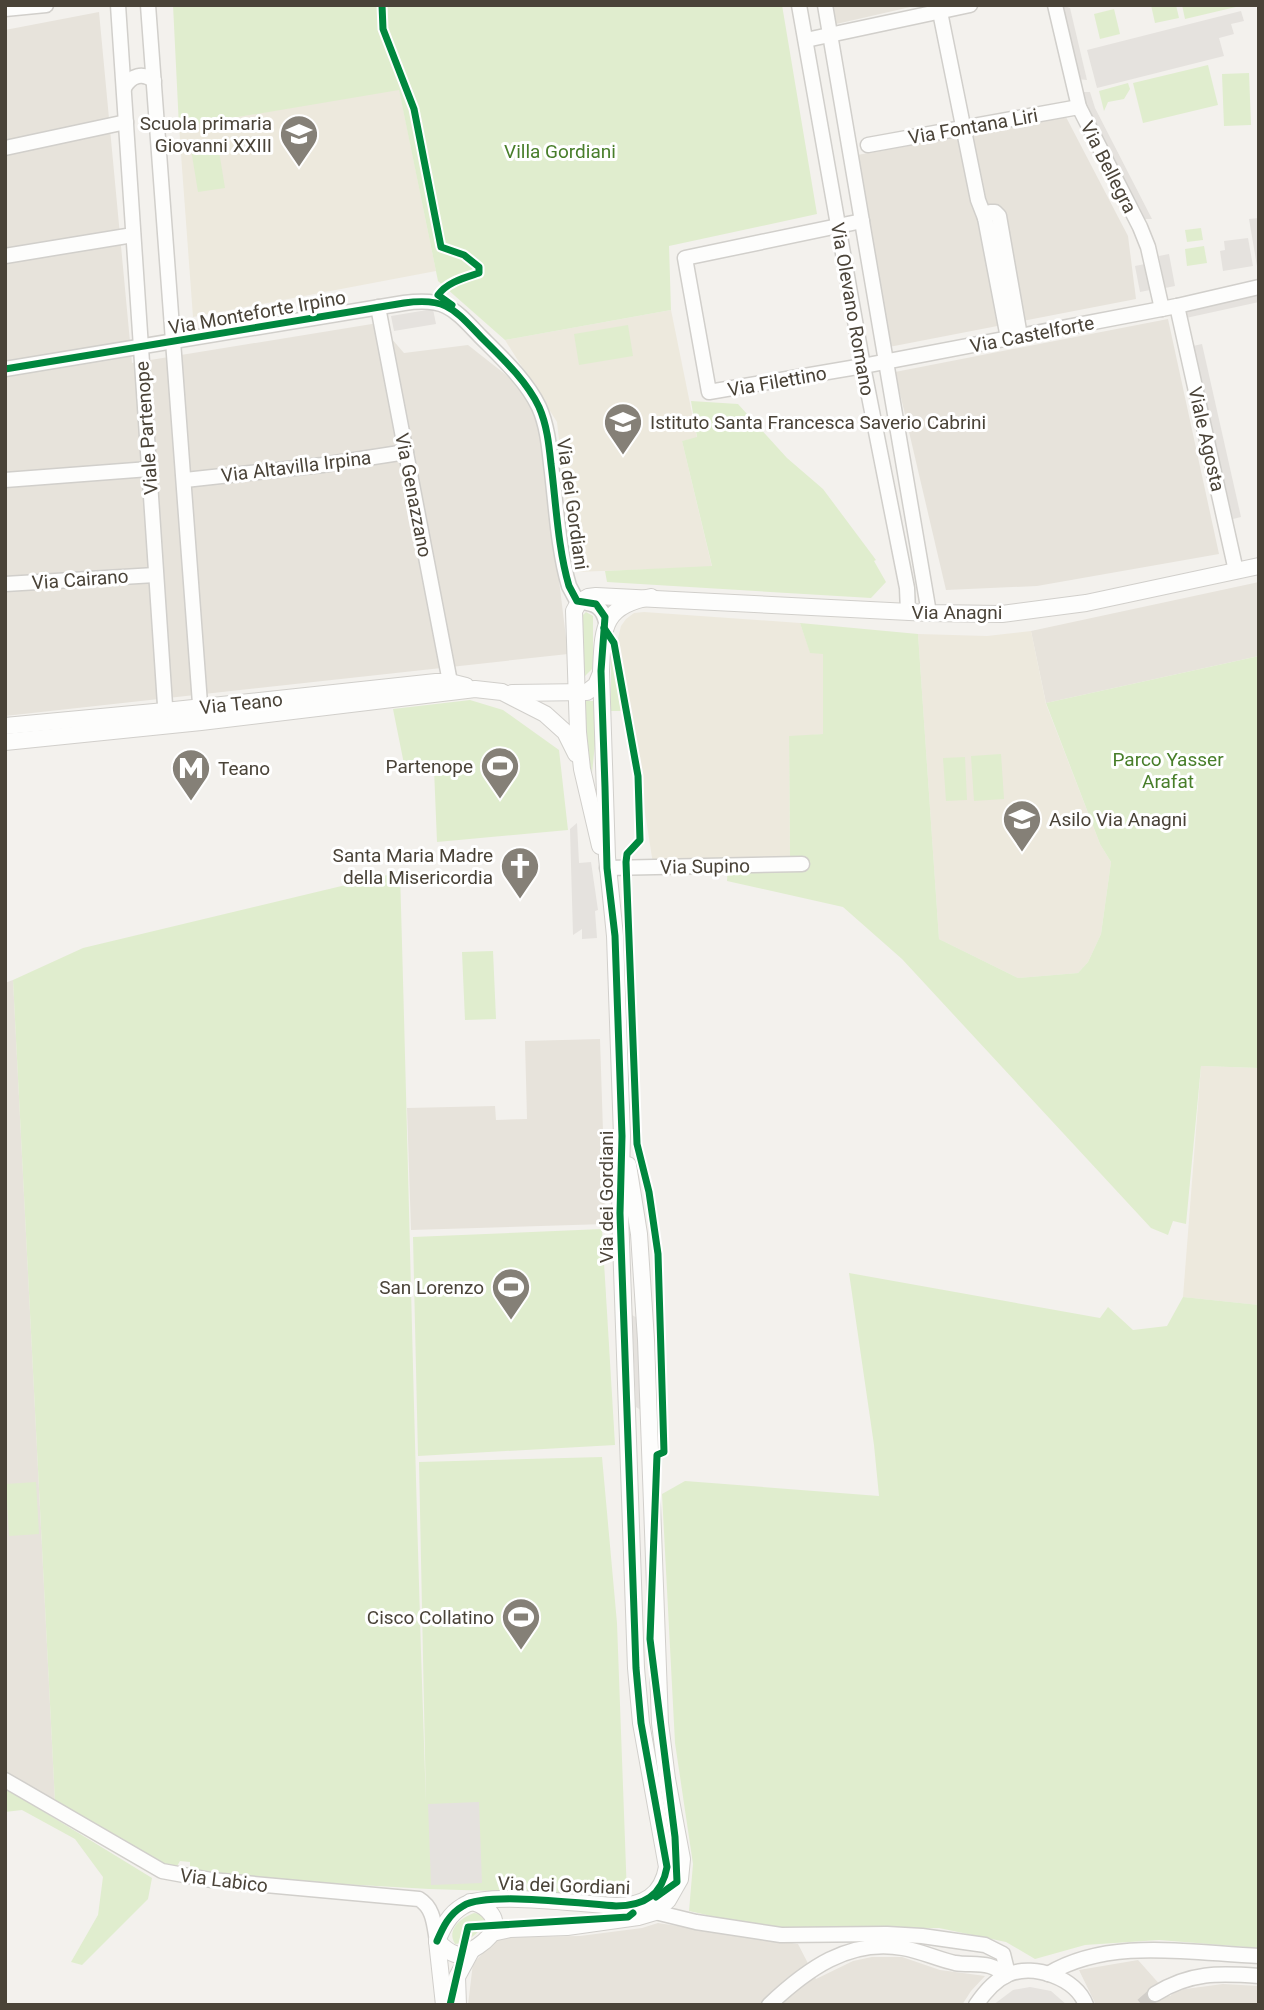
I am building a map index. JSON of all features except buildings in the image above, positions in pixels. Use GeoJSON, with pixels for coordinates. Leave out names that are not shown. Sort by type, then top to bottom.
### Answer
{"type":"FeatureCollection","features":[{"type":"Feature","properties":{"kind":"street"},"geometry":{"type":"LineString","coordinates":[[6,10],[46,5]]}},
{"type":"Feature","properties":{"kind":"street","name":"Viale Partenope"},"geometry":{"type":"LineString","coordinates":[[118,5],[163,719]]}},
{"type":"Feature","properties":{"kind":"street","name":"Viale Partenope"},"geometry":{"type":"LineString","coordinates":[[148,5],[201,715]]}},
{"type":"Feature","properties":{"kind":"street","name":"Via Olevano Romano"},"geometry":{"type":"LineString","coordinates":[[799,5],[863,366],[906,588],[908,612]]}},
{"type":"Feature","properties":{"kind":"street","name":"Via Olevano Romano"},"geometry":{"type":"LineString","coordinates":[[825,5],[929,613]]}},
{"type":"Feature","properties":{"kind":"street"},"geometry":{"type":"LineString","coordinates":[[806,40],[970,5]]}},
{"type":"Feature","properties":{"kind":"street","name":"Via Bellegra"},"geometry":{"type":"LineString","coordinates":[[1055,5],[1079,107],[1148,247],[1161,309]]}},
{"type":"Feature","properties":{"kind":"street"},"geometry":{"type":"LineString","coordinates":[[940,12],[978,200],[985,218],[1014,337]]}},
{"type":"Feature","properties":{"kind":"street"},"geometry":{"type":"LineString","coordinates":[[124,88],[129,80],[139,76],[154,81]]}},
{"type":"Feature","properties":{"kind":"street","name":"Via Fontana Liri"},"geometry":{"type":"LineString","coordinates":[[868,145],[1079,107]]}},
{"type":"Feature","properties":{"kind":"street"},"geometry":{"type":"LineString","coordinates":[[5,148],[126,122]]}},
{"type":"Feature","properties":{"kind":"street"},"geometry":{"type":"LineString","coordinates":[[839,226],[862,221]]}},
{"type":"Feature","properties":{"kind":"street","name":"Via Filettino"},"geometry":{"type":"LineString","coordinates":[[839,226],[685,258],[709,392],[887,362]]}},
{"type":"Feature","properties":{"kind":"street"},"geometry":{"type":"LineString","coordinates":[[5,256],[133,235]]}},
{"type":"Feature","properties":{"kind":"street","name":"Via Castelforte"},"geometry":{"type":"LineString","coordinates":[[887,362],[1177,306],[1259,287]]}},
{"type":"Feature","properties":{"kind":"street","name":"Via Monteforte Irpino"},"geometry":{"type":"LineString","coordinates":[[5,369],[417,301],[439,302],[461,317],[492,348]]}},
{"type":"Feature","properties":{"kind":"street","name":"Viale Agosta"},"geometry":{"type":"LineString","coordinates":[[1177,306],[1236,571]]}},
{"type":"Feature","properties":{"kind":"street","name":"Via Genazzano"},"geometry":{"type":"LineString","coordinates":[[378,307],[450,682]]}},
{"type":"Feature","properties":{"kind":"street","name":"Via dei Gordiani"},"geometry":{"type":"LineString","coordinates":[[492,348],[529,390],[543,416],[547,433],[567,580],[571,593],[579,602],[574,616],[582,769],[607,868]]}},
{"type":"Feature","properties":{"kind":"street","name":"Via Altavilla Irpina"},"geometry":{"type":"LineString","coordinates":[[185,480],[322,465],[406,452]]}},
{"type":"Feature","properties":{"kind":"street"},"geometry":{"type":"LineString","coordinates":[[5,480],[149,469]]}},
{"type":"Feature","properties":{"kind":"street","name":"Via Anagni"},"geometry":{"type":"LineString","coordinates":[[579,602],[593,596],[651,597],[908,612],[1002,614],[1086,603],[1259,566]]}},
{"type":"Feature","properties":{"kind":"street","name":"Via Cairano"},"geometry":{"type":"LineString","coordinates":[[5,584],[155,575]]}},
{"type":"Feature","properties":{"kind":"street","name":"Via Anagni"},"geometry":{"type":"LineString","coordinates":[[607,622],[614,611],[622,606],[651,597]]}},
{"type":"Feature","properties":{"kind":"street"},"geometry":{"type":"LineString","coordinates":[[579,602],[593,603],[599,607],[607,622]]}},
{"type":"Feature","properties":{"kind":"street","name":"Via dei Gordiani"},"geometry":{"type":"LineString","coordinates":[[470,1902],[486,1898],[638,1905],[658,1889],[666,1873],[666,1855],[641,1723],[636,1675],[620,1213],[622,1136],[615,936],[607,868],[601,671],[607,622]]}},
{"type":"Feature","properties":{"kind":"street"},"geometry":{"type":"LineString","coordinates":[[534,694],[559,686],[568,677],[576,660]]}},
{"type":"Feature","properties":{"kind":"street"},"geometry":{"type":"LineString","coordinates":[[502,692],[576,694],[593,688],[601,671]]}},
{"type":"Feature","properties":{"kind":"street","name":"Via Teano"},"geometry":{"type":"LineString","coordinates":[[5,742],[450,682],[475,690]]}},
{"type":"Feature","properties":{"kind":"street","name":"Via Teano"},"geometry":{"type":"LineString","coordinates":[[288,705],[475,690],[502,692],[539,710],[560,726],[568,736],[582,769]]}},
{"type":"Feature","properties":{"kind":"street","name":"Via Teano"},"geometry":{"type":"LineString","coordinates":[[5,726],[163,719]]}},
{"type":"Feature","properties":{"kind":"street","name":"Via Supino"},"geometry":{"type":"LineString","coordinates":[[607,868],[802,864]]}},
{"type":"Feature","properties":{"kind":"street","name":"Via dei Gordiani"},"geometry":{"type":"LineString","coordinates":[[492,1933],[510,1929],[580,1926],[655,1912],[668,1900],[677,1886],[682,1859],[661,1734],[650,1416],[641,1255],[622,1136]]}},
{"type":"Feature","properties":{"kind":"street","name":"Via Labico"},"geometry":{"type":"LineString","coordinates":[[5,1780],[162,1871],[211,1880],[419,1899],[426,1903],[431,1912],[437,1941]]}},
{"type":"Feature","properties":{"kind":"street"},"geometry":{"type":"LineString","coordinates":[[444,2005],[437,1941],[450,1917],[470,1902],[480,1903],[490,1912],[494,1922],[492,1933],[470,1953],[457,1977],[458,2005]]}},
{"type":"Feature","properties":{"kind":"street"},"geometry":{"type":"LineString","coordinates":[[655,1912],[703,1923],[781,1935],[901,1934],[985,1945],[1003,1954],[1007,1975]]}},
{"type":"Feature","properties":{"kind":"street"},"geometry":{"type":"LineString","coordinates":[[437,1941],[453,1953],[470,1953]]}},
{"type":"Feature","properties":{"kind":"street"},"geometry":{"type":"LineString","coordinates":[[769,2005],[820,1964],[845,1952],[868,1948],[886,1946],[910,1949],[953,1962],[992,1966],[1007,1975]]}},
{"type":"Feature","properties":{"kind":"street"},"geometry":{"type":"LineString","coordinates":[[1048,1974],[1078,1960],[1128,1951],[1259,1956]]}},
{"type":"Feature","properties":{"kind":"street"},"geometry":{"type":"LineString","coordinates":[[976,2005],[987,1991],[1007,1975],[1027,1971],[1048,1974],[1076,1989],[1086,2005]]}},
{"type":"Feature","properties":{"kind":"street"},"geometry":{"type":"LineString","coordinates":[[1157,1997],[1173,1984],[1195,1976],[1259,1976]]}},
{"type":"Feature","properties":{"kind":"shaded area"},"geometry":{"type":"Polygon","coordinates":[[[829,5],[919,5],[832,25],[829,5]]]}},
{"type":"Feature","properties":{"kind":"shaded area"},"geometry":{"type":"Polygon","coordinates":[[[1061,5],[1070,8],[1087,80],[1078,79],[1061,5]]]}},
{"type":"Feature","properties":{"kind":"shaded area"},"geometry":{"type":"Polygon","coordinates":[[[1241,11],[1244,21],[1231,24],[1234,34],[1219,38],[1224,56],[1097,88],[1087,50],[1241,11]]]}},
{"type":"Feature","properties":{"kind":"shaded area"},"geometry":{"type":"Polygon","coordinates":[[[99,12],[132,363],[378,323],[404,353],[468,345],[510,378],[530,399],[540,424],[568,654],[5,716],[5,30],[99,12]]]}},
{"type":"Feature","properties":{"kind":"shaded area","name":"Scuola primaria Giovanni XXIII"},"geometry":{"type":"Polygon","coordinates":[[[399,89],[436,271],[193,317],[179,127],[399,89]]]}},
{"type":"Feature","properties":{"kind":"shaded area"},"geometry":{"type":"Polygon","coordinates":[[[1083,92],[1090,92],[1095,108],[1152,219],[1143,219],[1087,109],[1083,92]]]}},
{"type":"Feature","properties":{"kind":"shaded area"},"geometry":{"type":"Polygon","coordinates":[[[1066,117],[1128,236],[1136,299],[889,347],[852,156],[1066,117]]]}},
{"type":"Feature","properties":{"kind":"shaded area"},"geometry":{"type":"Polygon","coordinates":[[[1259,218],[1259,265],[1257,266],[1249,219],[1259,218]]]}},
{"type":"Feature","properties":{"kind":"shaded area"},"geometry":{"type":"Polygon","coordinates":[[[1248,238],[1253,266],[1223,271],[1220,251],[1225,250],[1224,241],[1248,238]]]}},
{"type":"Feature","properties":{"kind":"shaded area"},"geometry":{"type":"Polygon","coordinates":[[[1169,254],[1175,286],[1165,288],[1159,256],[1169,254]]]}},
{"type":"Feature","properties":{"kind":"shaded area"},"geometry":{"type":"Polygon","coordinates":[[[1145,264],[1150,290],[1140,292],[1135,266],[1145,264]]]}},
{"type":"Feature","properties":{"kind":"shaded area"},"geometry":{"type":"Polygon","coordinates":[[[1259,294],[1259,302],[1186,318],[1184,310],[1259,294]]]}},
{"type":"Feature","properties":{"kind":"shaded area"},"geometry":{"type":"Polygon","coordinates":[[[433,309],[436,324],[394,331],[391,316],[433,309]]]}},
{"type":"Feature","properties":{"kind":"shaded area","name":"Istituto Santa Francesca Saverio Cabrini"},"geometry":{"type":"Polygon","coordinates":[[[671,310],[697,438],[682,441],[712,567],[574,572],[557,422],[505,340],[671,310]]]}},
{"type":"Feature","properties":{"kind":"shaded area"},"geometry":{"type":"Polygon","coordinates":[[[1168,319],[1219,554],[1037,586],[946,590],[895,372],[1168,319]]]}},
{"type":"Feature","properties":{"kind":"shaded area"},"geometry":{"type":"Polygon","coordinates":[[[1202,344],[1241,517],[1233,519],[1193,346],[1202,344]]]}},
{"type":"Feature","properties":{"kind":"shaded area"},"geometry":{"type":"Polygon","coordinates":[[[1259,582],[1259,656],[1046,703],[1031,631],[1259,582]]]}},
{"type":"Feature","properties":{"kind":"shaded area"},"geometry":{"type":"Polygon","coordinates":[[[634,613],[800,623],[810,652],[823,653],[823,734],[789,737],[790,856],[653,864],[618,638],[626,619],[634,613]]]}},
{"type":"Feature","properties":{"kind":"shaded area"},"geometry":{"type":"Polygon","coordinates":[[[1031,631],[1046,704],[1100,844],[1111,862],[1101,934],[1088,962],[1078,973],[1018,978],[939,939],[918,634],[987,636],[1031,631]]]}},
{"type":"Feature","properties":{"kind":"shaded area"},"geometry":{"type":"Polygon","coordinates":[[[577,823],[579,863],[591,862],[598,910],[595,911],[597,938],[582,939],[582,929],[573,935],[570,829],[577,823]]]}},
{"type":"Feature","properties":{"kind":"shaded area"},"geometry":{"type":"Polygon","coordinates":[[[13,980],[55,1802],[5,1773],[5,983],[13,980]]]}},
{"type":"Feature","properties":{"kind":"shaded area"},"geometry":{"type":"Polygon","coordinates":[[[600,1039],[606,1224],[411,1230],[407,1108],[495,1106],[496,1120],[527,1119],[525,1041],[600,1039]]]}},
{"type":"Feature","properties":{"kind":"shaded area"},"geometry":{"type":"Polygon","coordinates":[[[1201,1066],[1259,1068],[1259,1305],[1183,1297],[1201,1066]]]}},
{"type":"Feature","properties":{"kind":"shaded area"},"geometry":{"type":"Polygon","coordinates":[[[632,1315],[639,1319],[644,1412],[636,1407],[632,1315]]]}},
{"type":"Feature","properties":{"kind":"shaded area"},"geometry":{"type":"Polygon","coordinates":[[[479,1802],[482,1883],[431,1885],[428,1804],[479,1802]]]}},
{"type":"Feature","properties":{"kind":"shaded area"},"geometry":{"type":"Polygon","coordinates":[[[658,1923],[798,1944],[816,1979],[853,1961],[872,1957],[902,1957],[940,1970],[985,1976],[962,2005],[468,2005],[473,1963],[496,1940],[513,1937],[580,1936],[642,1928],[658,1923]]]}},
{"type":"Feature","properties":{"kind":"shaded area"},"geometry":{"type":"Polygon","coordinates":[[[1138,1960],[1170,1996],[1178,1990],[1223,1984],[1259,1986],[1259,2005],[1096,2005],[1079,1970],[1138,1960]]]}},
{"type":"Feature","properties":{"kind":"shaded area"},"geometry":{"type":"Polygon","coordinates":[[[1030,1987],[1051,1991],[1067,2005],[993,2005],[1013,1990],[1030,1987]]]}},
{"type":"Feature","properties":{"kind":"green space","name":"Villa Gordiani"},"geometry":{"type":"Polygon","coordinates":[[[173,5],[782,5],[817,214],[669,246],[671,310],[505,340],[438,281],[399,90],[179,127],[173,5]]]}},
{"type":"Feature","properties":{"kind":"green space"},"geometry":{"type":"Polygon","coordinates":[[[1151,5],[1176,5],[1179,18],[1155,23],[1151,5]]]}},
{"type":"Feature","properties":{"kind":"green space"},"geometry":{"type":"Polygon","coordinates":[[[1182,5],[1240,5],[1240,6],[1185,19],[1182,5]]]}},
{"type":"Feature","properties":{"kind":"green space"},"geometry":{"type":"Polygon","coordinates":[[[1114,9],[1120,34],[1100,39],[1094,14],[1114,9]]]}},
{"type":"Feature","properties":{"kind":"green space"},"geometry":{"type":"Polygon","coordinates":[[[1208,65],[1218,105],[1143,123],[1133,83],[1208,65]]]}},
{"type":"Feature","properties":{"kind":"green space"},"geometry":{"type":"Polygon","coordinates":[[[1249,73],[1251,125],[1224,126],[1222,74],[1249,73]]]}},
{"type":"Feature","properties":{"kind":"green space"},"geometry":{"type":"Polygon","coordinates":[[[1128,83],[1130,89],[1124,99],[1108,102],[1104,111],[1099,91],[1128,83]]]}},
{"type":"Feature","properties":{"kind":"green space"},"geometry":{"type":"Polygon","coordinates":[[[217,139],[225,188],[198,192],[190,143],[217,139]]]}},
{"type":"Feature","properties":{"kind":"green space"},"geometry":{"type":"Polygon","coordinates":[[[1201,228],[1203,240],[1187,242],[1185,230],[1201,228]]]}},
{"type":"Feature","properties":{"kind":"green space"},"geometry":{"type":"Polygon","coordinates":[[[1204,246],[1207,263],[1187,266],[1185,249],[1204,246]]]}},
{"type":"Feature","properties":{"kind":"green space"},"geometry":{"type":"Polygon","coordinates":[[[628,325],[633,356],[579,365],[574,334],[628,325]]]}},
{"type":"Feature","properties":{"kind":"green space"},"geometry":{"type":"Polygon","coordinates":[[[691,401],[738,404],[787,458],[823,489],[876,560],[874,561],[886,582],[871,598],[607,582],[605,571],[712,566],[682,441],[697,437],[691,401]]]}},
{"type":"Feature","properties":{"kind":"green space"},"geometry":{"type":"Polygon","coordinates":[[[586,612],[593,616],[593,663],[592,669],[582,679],[581,617],[586,612]]]}},
{"type":"Feature","properties":{"kind":"green space","name":"Parco Yasser Arafat"},"geometry":{"type":"Polygon","coordinates":[[[800,623],[918,634],[939,939],[1018,978],[1078,973],[1088,962],[1101,934],[1111,862],[1100,844],[1046,703],[1259,656],[1259,1068],[1201,1066],[1186,1224],[1173,1221],[1168,1235],[1151,1228],[902,959],[843,907],[727,881],[728,861],[790,856],[789,736],[823,734],[823,654],[810,653],[800,623]]]}},
{"type":"Feature","properties":{"kind":"green space"},"geometry":{"type":"Polygon","coordinates":[[[611,653],[621,711],[611,711],[611,653]]]}},
{"type":"Feature","properties":{"kind":"green space","name":"Partenope"},"geometry":{"type":"Polygon","coordinates":[[[470,700],[503,710],[559,750],[568,830],[437,842],[434,769],[405,769],[393,709],[470,700]]]}},
{"type":"Feature","properties":{"kind":"green space"},"geometry":{"type":"Polygon","coordinates":[[[583,701],[595,701],[592,773],[584,736],[583,701]]]}},
{"type":"Feature","properties":{"kind":"green space"},"geometry":{"type":"Polygon","coordinates":[[[1001,754],[1004,799],[974,801],[971,756],[1001,754]]]}},
{"type":"Feature","properties":{"kind":"green space"},"geometry":{"type":"Polygon","coordinates":[[[965,757],[967,800],[946,801],[943,758],[965,757]]]}},
{"type":"Feature","properties":{"kind":"green space"},"geometry":{"type":"Polygon","coordinates":[[[400,872],[426,1803],[419,1462],[602,1457],[617,1623],[627,1895],[429,1889],[290,1881],[190,1871],[190,1862],[180,1861],[176,1868],[159,1865],[55,1802],[13,980],[83,948],[400,872]]]}},
{"type":"Feature","properties":{"kind":"green space"},"geometry":{"type":"Polygon","coordinates":[[[493,951],[496,1019],[465,1020],[462,952],[493,951]]]}},
{"type":"Feature","properties":{"kind":"green space","name":"San Lorenzo"},"geometry":{"type":"Polygon","coordinates":[[[602,1229],[615,1445],[418,1456],[413,1237],[602,1229]]]}},
{"type":"Feature","properties":{"kind":"green space"},"geometry":{"type":"Polygon","coordinates":[[[849,1273],[1100,1318],[1108,1307],[1133,1330],[1167,1326],[1183,1297],[1259,1305],[1259,1948],[1159,1940],[1085,1945],[1035,1959],[1006,1942],[939,1928],[802,1930],[747,1924],[689,1911],[693,1864],[675,1743],[662,1494],[685,1481],[879,1496],[849,1273]]]}},
{"type":"Feature","properties":{"kind":"green space"},"geometry":{"type":"Polygon","coordinates":[[[36,1482],[39,1534],[9,1536],[6,1484],[36,1482]]]}},
{"type":"Feature","properties":{"kind":"green space"},"geometry":{"type":"Polygon","coordinates":[[[5,1788],[152,1878],[148,1899],[82,1965],[71,1962],[98,1915],[103,1877],[75,1839],[22,1810],[5,1812],[5,1788]]]}},
{"type":"Feature","properties":{"kind":"green space"},"geometry":{"type":"Polygon","coordinates":[[[474,1913],[480,1914],[485,1920],[484,1924],[473,1936],[455,1944],[452,1934],[456,1925],[474,1913]]]}},
{"type":"Feature","properties":{"kind":"tunnel"},"geometry":{"type":"LineString","coordinates":[[1142,2005],[1155,1994]]}},
{"type":"Feature","properties":{"kind":"cycle path"},"geometry":{"type":"LineString","coordinates":[[382,5],[383,29],[414,109],[441,247],[464,255],[479,267],[479,273],[451,284],[438,295],[452,305]]}},
{"type":"Feature","properties":{"kind":"cycle path"},"geometry":{"type":"LineString","coordinates":[[5,369],[404,303],[430,302],[448,307],[505,361],[539,407],[547,435],[560,541],[569,586],[577,601],[596,604],[605,617],[601,671],[607,868],[615,936],[622,1136],[620,1213],[636,1668],[641,1723],[667,1867],[656,1892],[643,1901],[626,1906],[513,1899],[475,1902],[463,1906],[450,1917],[437,1941]]}},
{"type":"Feature","properties":{"kind":"cycle path"},"geometry":{"type":"LineString","coordinates":[[604,628],[614,643],[638,776],[640,840],[627,854],[626,862],[637,1144],[649,1192],[658,1254],[664,1452],[657,1455],[650,1639],[675,1837],[677,1882],[656,1897]]}},
{"type":"Feature","properties":{"kind":"cycle path"},"geometry":{"type":"LineString","coordinates":[[450,2005],[468,1927],[628,1917],[633,1913]]}},
{"type":"Feature","properties":{"kind":"place","name":"Scuola primaria Giovanni XXIII"},"geometry":{"type":"Point","coordinates":[299,168]}},
{"type":"Feature","properties":{"kind":"place","name":"Istituto Santa Francesca Saverio Cabrini"},"geometry":{"type":"Point","coordinates":[623,456]}},
{"type":"Feature","properties":{"kind":"place","name":"Partenope"},"geometry":{"type":"Point","coordinates":[500,800]}},
{"type":"Feature","properties":{"kind":"place","name":"Teano"},"geometry":{"type":"Point","coordinates":[191,802]}},
{"type":"Feature","properties":{"kind":"place","name":"Asilo Via Anagni"},"geometry":{"type":"Point","coordinates":[1022,853]}},
{"type":"Feature","properties":{"kind":"place","name":"Santa Maria Madre della Misericordia"},"geometry":{"type":"Point","coordinates":[520,900]}},
{"type":"Feature","properties":{"kind":"place","name":"San Lorenzo"},"geometry":{"type":"Point","coordinates":[511,1321]}},
{"type":"Feature","properties":{"kind":"place","name":"Cisco Collatino"},"geometry":{"type":"Point","coordinates":[521,1651]}}]}
